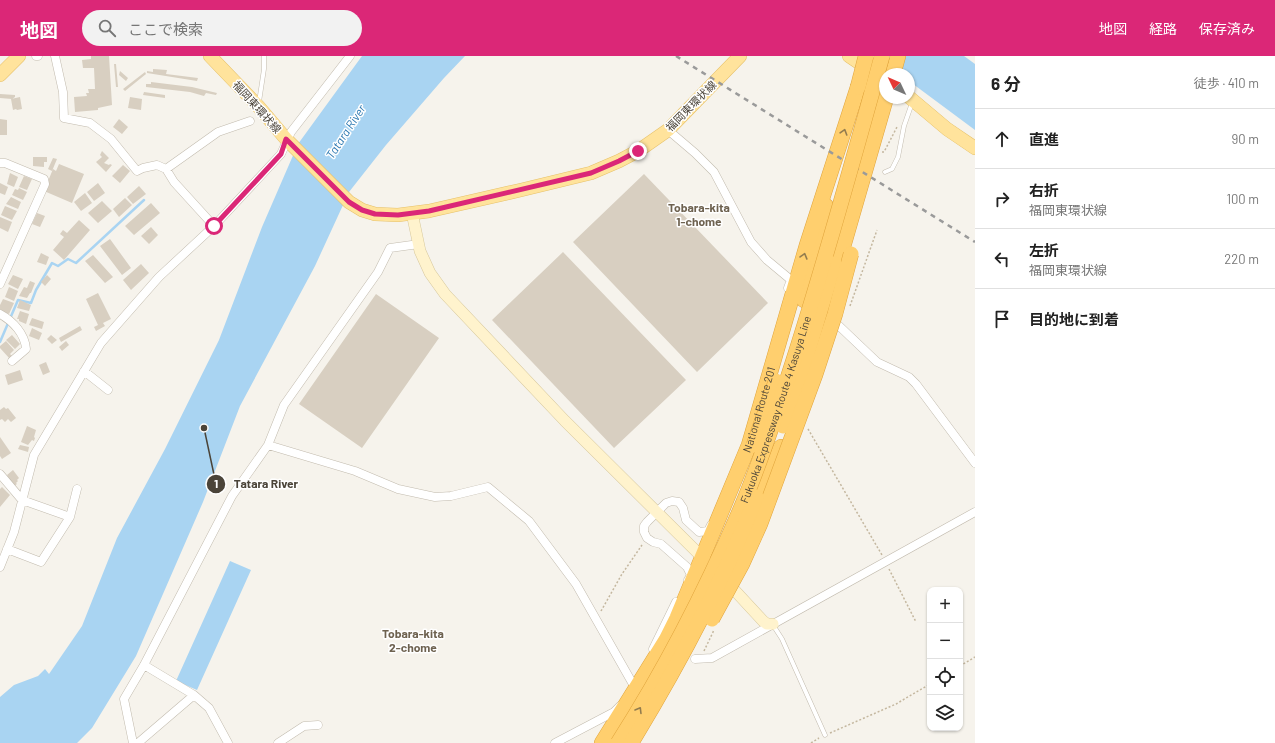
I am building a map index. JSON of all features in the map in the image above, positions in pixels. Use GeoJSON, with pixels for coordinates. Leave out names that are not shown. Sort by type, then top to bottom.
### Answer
{"type":"FeatureCollection","features":[{"type":"Feature","properties":{"kind":"highway","name":"National Route 201"},"geometry":{"type":"LineString","coordinates":[[602,743],[663,637],[677,618],[749,445],[807,245],[830,178],[866,56]]}},
{"type":"Feature","properties":{"kind":"highway","name":"Fukuoka Expressway Route 4 Kasuya Line"},"geometry":{"type":"LineString","coordinates":[[618,743],[638,712],[693,612],[742,505],[774,421],[813,301],[882,56]]}},
{"type":"Feature","properties":{"kind":"highway"},"geometry":{"type":"LineString","coordinates":[[890,68],[893,56]]}},
{"type":"Feature","properties":{"kind":"highway"},"geometry":{"type":"LineString","coordinates":[[894,68],[898,56]]}},
{"type":"Feature","properties":{"kind":"highway"},"geometry":{"type":"LineString","coordinates":[[638,743],[690,660],[747,534],[802,392],[864,175],[881,104]]}},
{"type":"Feature","properties":{"kind":"highway","name":"Fukuoka Expressway Route 4 Kasuya Line"},"geometry":{"type":"LineString","coordinates":[[631,743],[687,647],[714,594],[744,528],[777,443],[800,377],[881,104]]}},
{"type":"Feature","properties":{"kind":"highway"},"geometry":{"type":"LineString","coordinates":[[652,709],[692,654],[742,564],[760,524],[815,375],[835,314],[867,189],[864,175]]}},
{"type":"Feature","properties":{"kind":"highway"},"geometry":{"type":"LineString","coordinates":[[664,666],[662,663],[702,575],[740,482],[804,300],[822,240],[830,178]]}},
{"type":"Feature","properties":{"kind":"main road","name":"福岡東環状線"},"geometry":{"type":"LineString","coordinates":[[210,56],[258,106],[289,142],[349,202],[362,210],[375,214],[398,215],[429,211],[591,173],[619,161],[638,151],[668,130],[740,56]]}},
{"type":"Feature","properties":{"kind":"main road"},"geometry":{"type":"LineString","coordinates":[[849,56],[879,87]]}},
{"type":"Feature","properties":{"kind":"main road"},"geometry":{"type":"LineString","coordinates":[[0,75],[10,61]]}},
{"type":"Feature","properties":{"kind":"main road"},"geometry":{"type":"LineString","coordinates":[[915,102],[975,148]]}},
{"type":"Feature","properties":{"kind":"street"},"geometry":{"type":"LineString","coordinates":[[55,56],[63,92],[64,118],[90,123],[111,139],[138,171],[143,168],[157,165],[166,169],[174,182],[214,226]]}},
{"type":"Feature","properties":{"kind":"street"},"geometry":{"type":"LineString","coordinates":[[0,567],[14,532],[34,455],[102,343],[159,277],[214,226],[281,154],[289,142],[290,132],[350,56]]}},
{"type":"Feature","properties":{"kind":"street"},"geometry":{"type":"LineString","coordinates":[[166,169],[218,132],[250,122]]}},
{"type":"Feature","properties":{"kind":"street"},"geometry":{"type":"LineString","coordinates":[[555,743],[614,712],[623,704],[663,637],[691,576],[687,567],[661,544],[653,542],[647,538],[644,532],[644,526],[666,503],[672,501],[678,502],[683,508],[686,520],[699,532],[708,531],[750,434],[791,280],[767,260],[751,242],[714,172],[695,153],[668,130]]}},
{"type":"Feature","properties":{"kind":"street"},"geometry":{"type":"LineString","coordinates":[[0,163],[5,163],[44,179],[44,184],[0,284]]}},
{"type":"Feature","properties":{"kind":"street"},"geometry":{"type":"LineString","coordinates":[[412,213],[419,244],[430,273],[445,294],[564,421],[725,580],[763,621],[767,624],[773,624]]}},
{"type":"Feature","properties":{"kind":"street"},"geometry":{"type":"LineString","coordinates":[[133,743],[124,699],[144,665],[232,496],[268,445],[284,406],[378,272],[390,248],[419,244]]}},
{"type":"Feature","properties":{"kind":"street"},"geometry":{"type":"LineString","coordinates":[[0,314],[7,318],[20,331],[25,341],[26,349],[12,361]]}},
{"type":"Feature","properties":{"kind":"street"},"geometry":{"type":"LineString","coordinates":[[837,324],[876,362],[901,372],[913,380],[975,463]]}},
{"type":"Feature","properties":{"kind":"street"},"geometry":{"type":"LineString","coordinates":[[84,371],[108,390]]}},
{"type":"Feature","properties":{"kind":"street"},"geometry":{"type":"LineString","coordinates":[[268,445],[355,470],[398,490],[435,497],[451,496],[488,487],[529,521],[576,584],[634,686]]}},
{"type":"Feature","properties":{"kind":"street"},"geometry":{"type":"LineString","coordinates":[[0,474],[22,500],[70,517]]}},
{"type":"Feature","properties":{"kind":"street"},"geometry":{"type":"LineString","coordinates":[[7,549],[41,562],[70,517],[77,489]]}},
{"type":"Feature","properties":{"kind":"street"},"geometry":{"type":"LineString","coordinates":[[690,660],[712,658],[975,512]]}},
{"type":"Feature","properties":{"kind":"street"},"geometry":{"type":"LineString","coordinates":[[144,665],[194,695],[209,708],[228,743]]}},
{"type":"Feature","properties":{"kind":"street"},"geometry":{"type":"LineString","coordinates":[[138,743],[194,695]]}},
{"type":"Feature","properties":{"kind":"street"},"geometry":{"type":"LineString","coordinates":[[278,743],[304,726],[318,725]]}},
{"type":"Feature","properties":{"kind":"lane"},"geometry":{"type":"LineString","coordinates":[[258,106],[264,69],[264,56]]}},
{"type":"Feature","properties":{"kind":"lane"},"geometry":{"type":"LineString","coordinates":[[885,172],[892,169],[898,157],[910,104]]}},
{"type":"Feature","properties":{"kind":"lane"},"geometry":{"type":"LineString","coordinates":[[773,624],[782,639],[825,735]]}},
{"type":"Feature","properties":{"kind":"lane"},"geometry":{"type":"LineString","coordinates":[[663,637],[690,660]]}},
{"type":"Feature","properties":{"kind":"path"},"geometry":{"type":"LineString","coordinates":[[869,156],[884,152],[899,122]]}},
{"type":"Feature","properties":{"kind":"path"},"geometry":{"type":"LineString","coordinates":[[849,308],[877,230]]}},
{"type":"Feature","properties":{"kind":"path"},"geometry":{"type":"LineString","coordinates":[[807,427],[886,562],[916,622]]}},
{"type":"Feature","properties":{"kind":"path"},"geometry":{"type":"LineString","coordinates":[[596,619],[622,574],[647,538]]}},
{"type":"Feature","properties":{"kind":"path"},"geometry":{"type":"LineString","coordinates":[[963,664],[975,657]]}},
{"type":"Feature","properties":{"kind":"path"},"geometry":{"type":"LineString","coordinates":[[811,743],[825,735],[896,704],[927,686]]}},
{"type":"Feature","properties":{"kind":"water","name":"Tatara River"},"geometry":{"type":"Polygon","coordinates":[[[362,56],[465,56],[386,145],[349,192],[315,266],[240,406],[203,502],[136,656],[92,728],[77,743],[0,743],[0,697],[14,685],[38,676],[45,669],[49,674],[82,626],[117,538],[165,449],[219,340],[262,227],[298,144],[362,56]]]}},
{"type":"Feature","properties":{"kind":"water"},"geometry":{"type":"Polygon","coordinates":[[[875,56],[964,56],[975,64],[975,130],[915,85],[915,68],[891,68],[875,56]]]}},
{"type":"Feature","properties":{"kind":"water"},"geometry":{"type":"Polygon","coordinates":[[[230,561],[251,570],[197,690],[176,681],[230,561]]]}},
{"type":"Feature","properties":{"kind":"building"},"geometry":{"type":"Polygon","coordinates":[[[91,56],[109,56],[112,105],[98,108],[98,110],[75,112],[74,97],[87,96],[86,93],[89,93],[88,89],[95,89],[94,68],[83,68],[82,60],[91,59],[91,56]]]}},
{"type":"Feature","properties":{"kind":"building"},"geometry":{"type":"Polygon","coordinates":[[[114,64],[116,64],[118,87],[116,87],[114,64]]]}},
{"type":"Feature","properties":{"kind":"building"},"geometry":{"type":"Polygon","coordinates":[[[153,69],[167,70],[166,74],[198,78],[197,81],[147,73],[147,71],[153,72],[153,69]]]}},
{"type":"Feature","properties":{"kind":"building"},"geometry":{"type":"Polygon","coordinates":[[[120,71],[128,78],[126,81],[119,75],[120,71]]]}},
{"type":"Feature","properties":{"kind":"building"},"geometry":{"type":"Polygon","coordinates":[[[145,72],[146,74],[125,91],[123,89],[145,72]]]}},
{"type":"Feature","properties":{"kind":"building"},"geometry":{"type":"Polygon","coordinates":[[[151,82],[192,87],[217,93],[216,95],[206,93],[204,96],[190,92],[146,87],[146,84],[151,84],[151,82]]]}},
{"type":"Feature","properties":{"kind":"building"},"geometry":{"type":"Polygon","coordinates":[[[144,92],[165,95],[165,98],[143,95],[144,92]]]}},
{"type":"Feature","properties":{"kind":"building"},"geometry":{"type":"Polygon","coordinates":[[[0,94],[15,95],[15,97],[12,99],[0,98],[0,94]]]}},
{"type":"Feature","properties":{"kind":"building"},"geometry":{"type":"Polygon","coordinates":[[[20,97],[22,109],[13,110],[11,99],[20,97]]]}},
{"type":"Feature","properties":{"kind":"building"},"geometry":{"type":"Polygon","coordinates":[[[130,97],[142,99],[141,110],[128,108],[130,97]]]}},
{"type":"Feature","properties":{"kind":"building"},"geometry":{"type":"Polygon","coordinates":[[[0,119],[7,120],[7,135],[0,135],[0,119]]]}},
{"type":"Feature","properties":{"kind":"building"},"geometry":{"type":"Polygon","coordinates":[[[119,119],[128,127],[122,134],[113,127],[119,119]]]}},
{"type":"Feature","properties":{"kind":"building"},"geometry":{"type":"Polygon","coordinates":[[[102,151],[109,158],[104,163],[112,165],[106,172],[96,162],[102,157],[100,155],[102,151]]]}},
{"type":"Feature","properties":{"kind":"building"},"geometry":{"type":"Polygon","coordinates":[[[33,157],[47,157],[47,162],[44,162],[44,167],[33,166],[33,157]]]}},
{"type":"Feature","properties":{"kind":"building"},"geometry":{"type":"Polygon","coordinates":[[[53,158],[57,159],[52,171],[48,169],[53,158]]]}},
{"type":"Feature","properties":{"kind":"building"},"geometry":{"type":"Polygon","coordinates":[[[59,164],[84,174],[72,203],[44,191],[53,169],[56,171],[59,164]]]}},
{"type":"Feature","properties":{"kind":"building"},"geometry":{"type":"Polygon","coordinates":[[[123,165],[130,171],[120,183],[112,176],[123,165]]]}},
{"type":"Feature","properties":{"kind":"building"},"geometry":{"type":"Polygon","coordinates":[[[10,173],[18,177],[14,187],[7,184],[10,173]]]}},
{"type":"Feature","properties":{"kind":"building"},"geometry":{"type":"Polygon","coordinates":[[[644,174],[768,303],[697,372],[573,242],[644,174]]]}},
{"type":"Feature","properties":{"kind":"building"},"geometry":{"type":"Polygon","coordinates":[[[24,176],[32,179],[27,190],[19,187],[24,176]]]}},
{"type":"Feature","properties":{"kind":"building"},"geometry":{"type":"Polygon","coordinates":[[[0,183],[8,187],[5,195],[0,193],[0,183]]]}},
{"type":"Feature","properties":{"kind":"building"},"geometry":{"type":"Polygon","coordinates":[[[98,183],[105,193],[94,201],[87,192],[98,183]]]}},
{"type":"Feature","properties":{"kind":"building"},"geometry":{"type":"Polygon","coordinates":[[[139,186],[146,194],[133,204],[127,197],[139,186]]]}},
{"type":"Feature","properties":{"kind":"building"},"geometry":{"type":"Polygon","coordinates":[[[19,188],[27,192],[23,200],[12,195],[15,189],[18,190],[19,188]]]}},
{"type":"Feature","properties":{"kind":"building"},"geometry":{"type":"Polygon","coordinates":[[[85,193],[92,203],[81,211],[74,202],[85,193]]]}},
{"type":"Feature","properties":{"kind":"building"},"geometry":{"type":"Polygon","coordinates":[[[11,197],[21,202],[18,209],[6,204],[11,197]]]}},
{"type":"Feature","properties":{"kind":"building"},"geometry":{"type":"Polygon","coordinates":[[[125,198],[132,205],[119,217],[113,209],[125,198]]]}},
{"type":"Feature","properties":{"kind":"building"},"geometry":{"type":"Polygon","coordinates":[[[102,201],[112,211],[98,223],[88,213],[102,201]]]}},
{"type":"Feature","properties":{"kind":"building"},"geometry":{"type":"Polygon","coordinates":[[[151,203],[160,213],[134,235],[125,226],[151,203]]]}},
{"type":"Feature","properties":{"kind":"building"},"geometry":{"type":"Polygon","coordinates":[[[5,206],[17,211],[12,220],[1,215],[5,206]]]}},
{"type":"Feature","properties":{"kind":"building"},"geometry":{"type":"Polygon","coordinates":[[[37,213],[45,216],[40,227],[32,224],[37,213]]]}},
{"type":"Feature","properties":{"kind":"building"},"geometry":{"type":"Polygon","coordinates":[[[0,217],[12,222],[8,232],[0,228],[0,217]]]}},
{"type":"Feature","properties":{"kind":"building"},"geometry":{"type":"Polygon","coordinates":[[[79,220],[90,230],[64,260],[53,250],[64,237],[60,234],[63,230],[67,233],[79,220]]]}},
{"type":"Feature","properties":{"kind":"building"},"geometry":{"type":"Polygon","coordinates":[[[151,227],[158,235],[149,244],[141,236],[151,227]]]}},
{"type":"Feature","properties":{"kind":"building"},"geometry":{"type":"Polygon","coordinates":[[[110,239],[131,268],[122,275],[100,246],[110,239]]]}},
{"type":"Feature","properties":{"kind":"building"},"geometry":{"type":"Polygon","coordinates":[[[563,252],[686,380],[614,448],[492,320],[563,252]]]}},
{"type":"Feature","properties":{"kind":"building"},"geometry":{"type":"Polygon","coordinates":[[[41,253],[49,257],[46,265],[37,262],[41,253]]]}},
{"type":"Feature","properties":{"kind":"building"},"geometry":{"type":"Polygon","coordinates":[[[93,255],[113,277],[105,283],[85,261],[93,255]]]}},
{"type":"Feature","properties":{"kind":"building"},"geometry":{"type":"Polygon","coordinates":[[[141,264],[149,273],[131,290],[123,280],[141,264]]]}},
{"type":"Feature","properties":{"kind":"building"},"geometry":{"type":"Polygon","coordinates":[[[13,275],[23,279],[18,289],[8,284],[13,275]]]}},
{"type":"Feature","properties":{"kind":"building"},"geometry":{"type":"Polygon","coordinates":[[[47,275],[51,279],[45,286],[41,282],[47,275]]]}},
{"type":"Feature","properties":{"kind":"building"},"geometry":{"type":"Polygon","coordinates":[[[30,281],[35,283],[31,293],[27,298],[19,296],[24,287],[27,288],[30,281]]]}},
{"type":"Feature","properties":{"kind":"building"},"geometry":{"type":"Polygon","coordinates":[[[9,287],[18,291],[14,301],[5,297],[9,287]]]}},
{"type":"Feature","properties":{"kind":"building"},"geometry":{"type":"Polygon","coordinates":[[[98,293],[111,319],[103,323],[105,326],[96,331],[94,327],[98,325],[86,299],[98,293]]]}},
{"type":"Feature","properties":{"kind":"building"},"geometry":{"type":"Polygon","coordinates":[[[376,294],[439,338],[362,448],[299,404],[376,294]]]}},
{"type":"Feature","properties":{"kind":"building"},"geometry":{"type":"Polygon","coordinates":[[[3,299],[14,303],[9,314],[0,310],[0,305],[3,299]]]}},
{"type":"Feature","properties":{"kind":"building"},"geometry":{"type":"Polygon","coordinates":[[[20,300],[31,305],[29,311],[17,308],[20,300]]]}},
{"type":"Feature","properties":{"kind":"building"},"geometry":{"type":"Polygon","coordinates":[[[20,311],[29,314],[26,324],[17,319],[20,311]]]}},
{"type":"Feature","properties":{"kind":"building"},"geometry":{"type":"Polygon","coordinates":[[[32,318],[44,322],[42,329],[29,325],[32,318]]]}},
{"type":"Feature","properties":{"kind":"building"},"geometry":{"type":"Polygon","coordinates":[[[80,326],[82,330],[61,342],[59,338],[80,326]]]}},
{"type":"Feature","properties":{"kind":"building"},"geometry":{"type":"Polygon","coordinates":[[[32,328],[42,333],[39,340],[29,336],[32,328]]]}},
{"type":"Feature","properties":{"kind":"building"},"geometry":{"type":"Polygon","coordinates":[[[12,335],[20,344],[15,349],[6,340],[12,335]]]}},
{"type":"Feature","properties":{"kind":"building"},"geometry":{"type":"Polygon","coordinates":[[[51,335],[57,340],[52,344],[47,339],[51,335]]]}},
{"type":"Feature","properties":{"kind":"building"},"geometry":{"type":"Polygon","coordinates":[[[6,341],[14,350],[10,354],[12,356],[10,359],[0,348],[0,346],[6,341]]]}},
{"type":"Feature","properties":{"kind":"building"},"geometry":{"type":"Polygon","coordinates":[[[66,341],[69,345],[62,351],[59,347],[66,341]]]}},
{"type":"Feature","properties":{"kind":"building"},"geometry":{"type":"Polygon","coordinates":[[[46,362],[50,372],[43,375],[39,365],[46,362]]]}},
{"type":"Feature","properties":{"kind":"building"},"geometry":{"type":"Polygon","coordinates":[[[20,370],[23,380],[8,385],[5,375],[20,370]]]}},
{"type":"Feature","properties":{"kind":"building"},"geometry":{"type":"Polygon","coordinates":[[[4,407],[6,409],[8,408],[16,418],[11,422],[8,419],[5,422],[2,419],[0,420],[0,410],[4,407]]]}},
{"type":"Feature","properties":{"kind":"building"},"geometry":{"type":"Polygon","coordinates":[[[27,426],[36,430],[34,441],[32,440],[28,445],[21,442],[27,426]]]}},
{"type":"Feature","properties":{"kind":"building"},"geometry":{"type":"Polygon","coordinates":[[[0,437],[11,453],[2,459],[0,456],[0,437]]]}},
{"type":"Feature","properties":{"kind":"building"},"geometry":{"type":"Polygon","coordinates":[[[20,445],[29,447],[28,452],[18,449],[20,445]]]}},
{"type":"Feature","properties":{"kind":"building"},"geometry":{"type":"Polygon","coordinates":[[[13,470],[19,478],[16,483],[17,484],[14,486],[7,475],[13,470]]]}},
{"type":"Feature","properties":{"kind":"building"},"geometry":{"type":"Polygon","coordinates":[[[2,487],[10,495],[0,507],[0,489],[2,487]]]}},
{"type":"Feature","properties":{"kind":"waterway"},"geometry":{"type":"LineString","coordinates":[[0,342],[18,300],[31,303],[36,290],[52,263],[58,266],[68,259],[76,263],[144,200]]}},
{"type":"Feature","properties":{"kind":"railway"},"geometry":{"type":"LineString","coordinates":[[676,56],[975,242]]}},
{"type":"Feature","properties":{"kind":"place","name":"Tatara River"},"geometry":{"type":"Point","coordinates":[204,428]}},
{"type":"Feature","properties":{"kind":"district","name":"Tobara-kita 1-chome"},"geometry":{"type":"Point","coordinates":[699,215]}},
{"type":"Feature","properties":{"kind":"district","name":"Tobara-kita 2-chome"},"geometry":{"type":"Point","coordinates":[413,641]}},
{"type":"Feature","properties":{"kind":"route"},"geometry":{"type":"LineString","coordinates":[[214,226],[281,154],[286,139],[349,202],[362,210],[375,214],[398,215],[429,211],[591,173],[638,151]]}}]}
